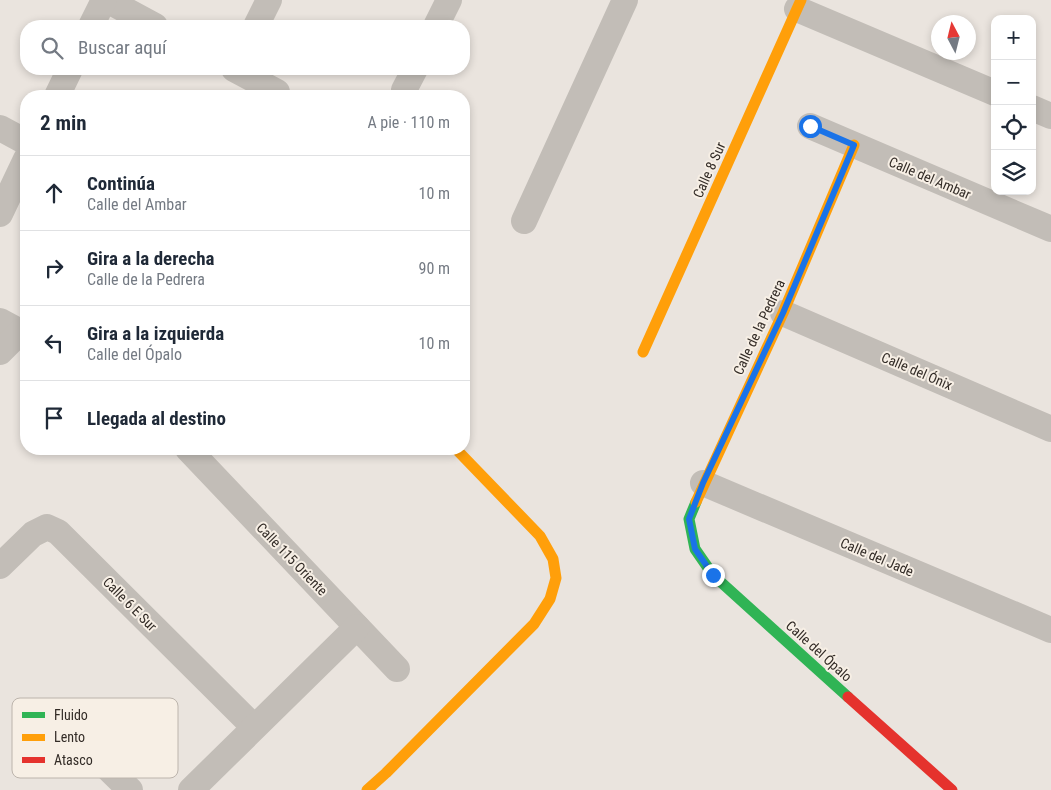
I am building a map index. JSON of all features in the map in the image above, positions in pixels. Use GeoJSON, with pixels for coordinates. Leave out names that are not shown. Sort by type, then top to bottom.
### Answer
{"type":"FeatureCollection","features":[{"type":"Feature","properties":{"kind":"street"},"geometry":{"type":"LineString","coordinates":[[94,20],[105,0],[143,20]]}},
{"type":"Feature","properties":{"kind":"street"},"geometry":{"type":"LineString","coordinates":[[259,20],[270,0]]}},
{"type":"Feature","properties":{"kind":"street"},"geometry":{"type":"LineString","coordinates":[[439,20],[450,0]]}},
{"type":"Feature","properties":{"kind":"street"},"geometry":{"type":"LineString","coordinates":[[524,221],[625,0]]}},
{"type":"Feature","properties":{"kind":"street"},"geometry":{"type":"LineString","coordinates":[[799,5],[991,91]]}},
{"type":"Feature","properties":{"kind":"street","name":"Calle 8 Sur"},"geometry":{"type":"LineString","coordinates":[[644,352],[799,5]]}},
{"type":"Feature","properties":{"kind":"street"},"geometry":{"type":"LineString","coordinates":[[60,90],[67,75]]}},
{"type":"Feature","properties":{"kind":"street"},"geometry":{"type":"LineString","coordinates":[[246,75],[273,90]]}},
{"type":"Feature","properties":{"kind":"street"},"geometry":{"type":"LineString","coordinates":[[1036,110],[1051,116]]}},
{"type":"Feature","properties":{"kind":"street","name":"Calle del Ambar"},"geometry":{"type":"LineString","coordinates":[[810,126],[1051,229]]}},
{"type":"Feature","properties":{"kind":"street"},"geometry":{"type":"LineString","coordinates":[[0,128],[20,139]]}},
{"type":"Feature","properties":{"kind":"street","name":"Calle de la Pedrera"},"geometry":{"type":"LineString","coordinates":[[689,519],[703,483],[783,313],[854,145]]}},
{"type":"Feature","properties":{"kind":"street"},"geometry":{"type":"LineString","coordinates":[[0,214],[20,172]]}},
{"type":"Feature","properties":{"kind":"street","name":"Calle del Ónix"},"geometry":{"type":"LineString","coordinates":[[783,313],[1051,429]]}},
{"type":"Feature","properties":{"kind":"street"},"geometry":{"type":"LineString","coordinates":[[0,352],[16,329]]}},
{"type":"Feature","properties":{"kind":"street","name":"Calle 115 Oriente"},"geometry":{"type":"LineString","coordinates":[[194,455],[397,669]]}},
{"type":"Feature","properties":{"kind":"street"},"geometry":{"type":"LineString","coordinates":[[367,790],[534,624],[550,599],[556,578],[553,559],[540,536],[462,455]]}},
{"type":"Feature","properties":{"kind":"street","name":"Calle del Jade"},"geometry":{"type":"LineString","coordinates":[[703,483],[1051,630]]}},
{"type":"Feature","properties":{"kind":"street","name":"Calle del Ópalo"},"geometry":{"type":"LineString","coordinates":[[689,519],[695,549],[713,575],[952,790]]}},
{"type":"Feature","properties":{"kind":"street","name":"Calle 6 E Sur"},"geometry":{"type":"LineString","coordinates":[[0,566],[33,534],[47,527],[58,532],[254,727]]}},
{"type":"Feature","properties":{"kind":"street"},"geometry":{"type":"LineString","coordinates":[[191,790],[357,627]]}},
{"type":"Feature","properties":{"kind":"street"},"geometry":{"type":"LineString","coordinates":[[118,778],[130,790]]}},
{"type":"Feature","properties":{"kind":"traffic: fast"},"geometry":{"type":"LineString","coordinates":[[696,502],[689,519],[695,549],[713,575],[848,697]]}},
{"type":"Feature","properties":{"kind":"traffic: slow"},"geometry":{"type":"LineString","coordinates":[[643,352],[801,0]]}},
{"type":"Feature","properties":{"kind":"traffic: slow"},"geometry":{"type":"LineString","coordinates":[[696,502],[783,313],[854,145]]}},
{"type":"Feature","properties":{"kind":"traffic: slow"},"geometry":{"type":"LineString","coordinates":[[367,790],[534,624],[550,599],[556,578],[553,559],[540,536],[462,455]]}},
{"type":"Feature","properties":{"kind":"traffic: jam"},"geometry":{"type":"LineString","coordinates":[[848,697],[952,790]]}},
{"type":"Feature","properties":{"kind":"route"},"geometry":{"type":"LineString","coordinates":[[713,575],[695,549],[689,519],[703,483],[783,313],[854,145],[810,126]]}}]}
